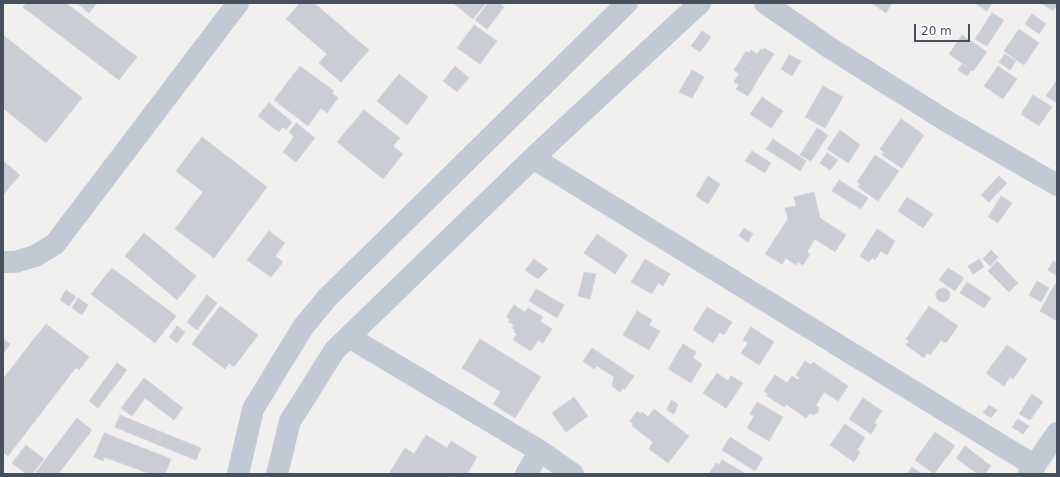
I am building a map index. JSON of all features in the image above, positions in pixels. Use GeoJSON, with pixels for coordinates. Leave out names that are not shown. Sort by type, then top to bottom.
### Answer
{"type":"FeatureCollection","features":[{"type":"Feature","properties":{"kind":"street"},"geometry":{"type":"LineString","coordinates":[[3,262],[15,262],[35,256],[55,244],[238,3]]}},
{"type":"Feature","properties":{"kind":"street"},"geometry":{"type":"LineString","coordinates":[[238,474],[253,409],[303,328],[327,298],[627,3]]}},
{"type":"Feature","properties":{"kind":"street"},"geometry":{"type":"LineString","coordinates":[[277,474],[290,421],[335,350],[533,158],[700,3]]}},
{"type":"Feature","properties":{"kind":"street"},"geometry":{"type":"LineString","coordinates":[[765,3],[830,48],[948,122],[1057,185]]}},
{"type":"Feature","properties":{"kind":"street"},"geometry":{"type":"LineString","coordinates":[[533,158],[1032,470],[1057,433]]}},
{"type":"Feature","properties":{"kind":"street"},"geometry":{"type":"LineString","coordinates":[[349,337],[540,452],[573,474]]}},
{"type":"Feature","properties":{"kind":"street"},"geometry":{"type":"LineString","coordinates":[[526,474],[540,452]]}},
{"type":"Feature","properties":{"kind":"building"},"geometry":{"type":"Polygon","coordinates":[[[27,3],[66,3],[137,57],[119,80],[23,7],[27,3]]]}},
{"type":"Feature","properties":{"kind":"building"},"geometry":{"type":"Polygon","coordinates":[[[77,3],[97,3],[89,13],[77,3]]]}},
{"type":"Feature","properties":{"kind":"building"},"geometry":{"type":"Polygon","coordinates":[[[300,3],[314,3],[369,50],[341,82],[319,63],[327,54],[286,19],[300,3]]]}},
{"type":"Feature","properties":{"kind":"building"},"geometry":{"type":"Polygon","coordinates":[[[453,3],[486,3],[473,19],[453,3]]]}},
{"type":"Feature","properties":{"kind":"building"},"geometry":{"type":"Polygon","coordinates":[[[488,3],[499,3],[504,7],[487,29],[475,20],[488,3]]]}},
{"type":"Feature","properties":{"kind":"building"},"geometry":{"type":"Polygon","coordinates":[[[873,3],[892,3],[886,13],[873,3]]]}},
{"type":"Feature","properties":{"kind":"building"},"geometry":{"type":"Polygon","coordinates":[[[975,3],[992,3],[987,11],[975,3]]]}},
{"type":"Feature","properties":{"kind":"building"},"geometry":{"type":"Polygon","coordinates":[[[1041,3],[1057,3],[1057,5],[1053,11],[1041,3]]]}},
{"type":"Feature","properties":{"kind":"building"},"geometry":{"type":"Polygon","coordinates":[[[992,13],[1004,20],[987,46],[975,39],[992,13]]]}},
{"type":"Feature","properties":{"kind":"building"},"geometry":{"type":"Polygon","coordinates":[[[1032,14],[1046,24],[1039,34],[1025,24],[1032,14]]]}},
{"type":"Feature","properties":{"kind":"building"},"geometry":{"type":"Polygon","coordinates":[[[474,25],[497,41],[480,64],[457,48],[474,25]]]}},
{"type":"Feature","properties":{"kind":"building"},"geometry":{"type":"Polygon","coordinates":[[[1019,29],[1039,43],[1024,65],[1004,51],[1019,29]]]}},
{"type":"Feature","properties":{"kind":"building"},"geometry":{"type":"Polygon","coordinates":[[[702,31],[711,37],[700,52],[691,46],[702,31]]]}},
{"type":"Feature","properties":{"kind":"building"},"geometry":{"type":"Polygon","coordinates":[[[3,35],[82,98],[46,143],[3,108],[3,35]]]}},
{"type":"Feature","properties":{"kind":"building"},"geometry":{"type":"Polygon","coordinates":[[[962,35],[987,52],[973,71],[949,54],[962,35]]]}},
{"type":"Feature","properties":{"kind":"building"},"geometry":{"type":"Polygon","coordinates":[[[764,48],[774,54],[761,74],[740,61],[746,51],[749,53],[751,50],[757,54],[764,48]]]}},
{"type":"Feature","properties":{"kind":"building"},"geometry":{"type":"Polygon","coordinates":[[[1005,54],[1016,61],[1010,70],[999,62],[1005,54]]]}},
{"type":"Feature","properties":{"kind":"building"},"geometry":{"type":"Polygon","coordinates":[[[789,55],[801,61],[792,76],[781,69],[789,55]]]}},
{"type":"Feature","properties":{"kind":"building"},"geometry":{"type":"Polygon","coordinates":[[[740,61],[761,74],[748,96],[736,89],[739,85],[734,82],[739,74],[734,70],[740,61]]]}},
{"type":"Feature","properties":{"kind":"building"},"geometry":{"type":"Polygon","coordinates":[[[962,64],[971,70],[967,76],[958,70],[962,64]]]}},
{"type":"Feature","properties":{"kind":"building"},"geometry":{"type":"Polygon","coordinates":[[[300,66],[334,91],[332,93],[338,98],[327,113],[321,108],[308,126],[274,100],[300,66]]]}},
{"type":"Feature","properties":{"kind":"building"},"geometry":{"type":"Polygon","coordinates":[[[455,66],[469,78],[457,92],[443,81],[455,66]]]}},
{"type":"Feature","properties":{"kind":"building"},"geometry":{"type":"Polygon","coordinates":[[[998,66],[1017,79],[1003,99],[984,86],[998,66]]]}},
{"type":"Feature","properties":{"kind":"building"},"geometry":{"type":"Polygon","coordinates":[[[692,70],[704,77],[692,98],[679,92],[692,70]]]}},
{"type":"Feature","properties":{"kind":"building"},"geometry":{"type":"Polygon","coordinates":[[[399,74],[428,97],[407,125],[377,101],[399,74]]]}},
{"type":"Feature","properties":{"kind":"building"},"geometry":{"type":"Polygon","coordinates":[[[1057,80],[1057,103],[1046,96],[1057,80]]]}},
{"type":"Feature","properties":{"kind":"building"},"geometry":{"type":"Polygon","coordinates":[[[823,86],[843,97],[825,128],[805,117],[823,86]]]}},
{"type":"Feature","properties":{"kind":"building"},"geometry":{"type":"Polygon","coordinates":[[[1033,95],[1052,107],[1039,126],[1021,114],[1033,95]]]}},
{"type":"Feature","properties":{"kind":"building"},"geometry":{"type":"Polygon","coordinates":[[[762,97],[783,111],[771,128],[750,114],[762,97]]]}},
{"type":"Feature","properties":{"kind":"building"},"geometry":{"type":"Polygon","coordinates":[[[269,103],[292,122],[286,130],[283,127],[279,132],[258,116],[269,103]]]}},
{"type":"Feature","properties":{"kind":"building"},"geometry":{"type":"Polygon","coordinates":[[[364,110],[400,138],[393,146],[403,154],[383,179],[337,142],[364,110]]]}},
{"type":"Feature","properties":{"kind":"building"},"geometry":{"type":"Polygon","coordinates":[[[901,119],[924,135],[902,168],[882,155],[884,152],[880,149],[901,119]]]}},
{"type":"Feature","properties":{"kind":"building"},"geometry":{"type":"Polygon","coordinates":[[[296,123],[315,138],[296,162],[283,152],[294,137],[289,132],[296,123]]]}},
{"type":"Feature","properties":{"kind":"building"},"geometry":{"type":"Polygon","coordinates":[[[817,128],[828,135],[811,161],[800,155],[817,128]]]}},
{"type":"Feature","properties":{"kind":"building"},"geometry":{"type":"Polygon","coordinates":[[[840,130],[860,145],[848,163],[827,149],[840,130]]]}},
{"type":"Feature","properties":{"kind":"building"},"geometry":{"type":"Polygon","coordinates":[[[202,137],[267,187],[214,258],[175,229],[203,192],[176,171],[202,137]]]}},
{"type":"Feature","properties":{"kind":"building"},"geometry":{"type":"Polygon","coordinates":[[[773,139],[806,161],[800,171],[766,149],[773,139]]]}},
{"type":"Feature","properties":{"kind":"building"},"geometry":{"type":"Polygon","coordinates":[[[752,151],[771,163],[765,173],[745,161],[752,151]]]}},
{"type":"Feature","properties":{"kind":"building"},"geometry":{"type":"Polygon","coordinates":[[[827,153],[838,160],[830,170],[820,163],[827,153]]]}},
{"type":"Feature","properties":{"kind":"building"},"geometry":{"type":"Polygon","coordinates":[[[875,155],[899,171],[878,201],[858,187],[860,184],[857,182],[875,155]]]}},
{"type":"Feature","properties":{"kind":"building"},"geometry":{"type":"Polygon","coordinates":[[[3,161],[20,175],[3,195],[3,161]]]}},
{"type":"Feature","properties":{"kind":"building"},"geometry":{"type":"Polygon","coordinates":[[[708,176],[720,184],[708,204],[696,196],[708,176]]]}},
{"type":"Feature","properties":{"kind":"building"},"geometry":{"type":"Polygon","coordinates":[[[999,176],[1007,183],[989,202],[981,195],[999,176]]]}},
{"type":"Feature","properties":{"kind":"building"},"geometry":{"type":"Polygon","coordinates":[[[839,180],[868,198],[861,209],[832,191],[839,180]]]}},
{"type":"Feature","properties":{"kind":"building"},"geometry":{"type":"Polygon","coordinates":[[[814,192],[820,218],[846,235],[835,252],[815,239],[807,252],[810,254],[803,265],[798,262],[796,265],[786,258],[782,264],[765,254],[788,219],[785,208],[796,206],[794,197],[814,192]]]}},
{"type":"Feature","properties":{"kind":"building"},"geometry":{"type":"Polygon","coordinates":[[[1001,196],[1012,203],[998,223],[988,217],[1001,196]]]}},
{"type":"Feature","properties":{"kind":"building"},"geometry":{"type":"Polygon","coordinates":[[[907,197],[933,214],[923,228],[898,211],[907,197]]]}},
{"type":"Feature","properties":{"kind":"building"},"geometry":{"type":"Polygon","coordinates":[[[744,228],[753,234],[748,242],[739,236],[744,228]]]}},
{"type":"Feature","properties":{"kind":"building"},"geometry":{"type":"Polygon","coordinates":[[[877,229],[895,241],[887,255],[881,251],[875,260],[872,258],[869,262],[860,256],[877,229]]]}},
{"type":"Feature","properties":{"kind":"building"},"geometry":{"type":"Polygon","coordinates":[[[269,231],[285,243],[275,256],[283,262],[271,277],[247,260],[269,231]]]}},
{"type":"Feature","properties":{"kind":"building"},"geometry":{"type":"Polygon","coordinates":[[[144,233],[196,276],[177,300],[125,256],[144,233]]]}},
{"type":"Feature","properties":{"kind":"building"},"geometry":{"type":"Polygon","coordinates":[[[597,234],[628,255],[615,274],[584,253],[597,234]]]}},
{"type":"Feature","properties":{"kind":"building"},"geometry":{"type":"Polygon","coordinates":[[[991,250],[998,257],[990,266],[983,259],[991,250]]]}},
{"type":"Feature","properties":{"kind":"building"},"geometry":{"type":"Polygon","coordinates":[[[534,259],[548,269],[538,279],[525,270],[534,259]]]}},
{"type":"Feature","properties":{"kind":"building"},"geometry":{"type":"Polygon","coordinates":[[[645,259],[670,274],[663,286],[658,283],[652,294],[631,282],[645,259]]]}},
{"type":"Feature","properties":{"kind":"building"},"geometry":{"type":"Polygon","coordinates":[[[979,259],[984,267],[973,274],[968,266],[979,259]]]}},
{"type":"Feature","properties":{"kind":"building"},"geometry":{"type":"Polygon","coordinates":[[[997,261],[1018,283],[1009,292],[988,271],[997,261]]]}},
{"type":"Feature","properties":{"kind":"building"},"geometry":{"type":"Polygon","coordinates":[[[1053,261],[1057,262],[1057,276],[1048,270],[1053,261]]]}},
{"type":"Feature","properties":{"kind":"building"},"geometry":{"type":"Polygon","coordinates":[[[112,268],[176,316],[155,343],[91,294],[112,268]]]}},
{"type":"Feature","properties":{"kind":"building"},"geometry":{"type":"Polygon","coordinates":[[[948,268],[964,278],[955,291],[939,280],[948,268]]]}},
{"type":"Feature","properties":{"kind":"building"},"geometry":{"type":"Polygon","coordinates":[[[584,272],[596,274],[590,299],[578,296],[584,272]]]}},
{"type":"Feature","properties":{"kind":"building"},"geometry":{"type":"Polygon","coordinates":[[[1037,281],[1049,288],[1041,302],[1029,295],[1037,281]]]}},
{"type":"Feature","properties":{"kind":"building"},"geometry":{"type":"Polygon","coordinates":[[[967,282],[991,298],[984,308],[960,293],[967,282]]]}},
{"type":"Feature","properties":{"kind":"building"},"geometry":{"type":"Polygon","coordinates":[[[1055,284],[1057,285],[1057,321],[1040,311],[1055,284]]]}},
{"type":"Feature","properties":{"kind":"building"},"geometry":{"type":"Polygon","coordinates":[[[940,288],[946,288],[950,292],[950,298],[946,302],[940,302],[936,298],[936,292],[940,288]]]}},
{"type":"Feature","properties":{"kind":"building"},"geometry":{"type":"Polygon","coordinates":[[[536,289],[564,305],[557,318],[529,301],[536,289]]]}},
{"type":"Feature","properties":{"kind":"building"},"geometry":{"type":"Polygon","coordinates":[[[66,290],[76,297],[69,306],[60,300],[66,290]]]}},
{"type":"Feature","properties":{"kind":"building"},"geometry":{"type":"Polygon","coordinates":[[[207,295],[217,303],[197,330],[187,322],[207,295]]]}},
{"type":"Feature","properties":{"kind":"building"},"geometry":{"type":"Polygon","coordinates":[[[78,298],[88,305],[82,315],[72,308],[78,298]]]}},
{"type":"Feature","properties":{"kind":"building"},"geometry":{"type":"Polygon","coordinates":[[[514,305],[525,312],[528,308],[543,317],[540,321],[552,329],[543,343],[538,340],[531,351],[513,340],[517,334],[512,328],[514,325],[508,322],[510,319],[506,317],[514,305]]]}},
{"type":"Feature","properties":{"kind":"building"},"geometry":{"type":"Polygon","coordinates":[[[220,306],[258,335],[234,367],[229,363],[225,369],[192,344],[220,306]]]}},
{"type":"Feature","properties":{"kind":"building"},"geometry":{"type":"Polygon","coordinates":[[[929,306],[958,326],[946,343],[941,340],[930,355],[927,353],[924,358],[906,345],[909,341],[906,339],[929,306]]]}},
{"type":"Feature","properties":{"kind":"building"},"geometry":{"type":"Polygon","coordinates":[[[707,307],[732,322],[724,335],[720,332],[713,343],[693,330],[707,307]]]}},
{"type":"Feature","properties":{"kind":"building"},"geometry":{"type":"Polygon","coordinates":[[[637,311],[652,320],[649,325],[660,331],[649,350],[623,335],[637,311]]]}},
{"type":"Feature","properties":{"kind":"building"},"geometry":{"type":"Polygon","coordinates":[[[46,324],[89,357],[79,370],[76,368],[74,370],[34,339],[46,324]]]}},
{"type":"Feature","properties":{"kind":"building"},"geometry":{"type":"Polygon","coordinates":[[[177,326],[185,332],[177,343],[169,337],[177,326]]]}},
{"type":"Feature","properties":{"kind":"building"},"geometry":{"type":"Polygon","coordinates":[[[751,327],[774,342],[759,365],[741,353],[748,343],[743,340],[751,327]]]}},
{"type":"Feature","properties":{"kind":"building"},"geometry":{"type":"Polygon","coordinates":[[[3,339],[10,344],[3,354],[3,339]]]}},
{"type":"Feature","properties":{"kind":"building"},"geometry":{"type":"Polygon","coordinates":[[[34,339],[74,370],[8,456],[3,452],[3,379],[34,339]]]}},
{"type":"Feature","properties":{"kind":"building"},"geometry":{"type":"Polygon","coordinates":[[[480,339],[541,377],[515,418],[493,404],[501,392],[462,368],[480,339]]]}},
{"type":"Feature","properties":{"kind":"building"},"geometry":{"type":"Polygon","coordinates":[[[683,344],[696,352],[693,358],[702,364],[691,383],[668,369],[683,344]]]}},
{"type":"Feature","properties":{"kind":"building"},"geometry":{"type":"Polygon","coordinates":[[[1007,345],[1027,359],[1013,379],[993,364],[1007,345]]]}},
{"type":"Feature","properties":{"kind":"building"},"geometry":{"type":"Polygon","coordinates":[[[592,348],[634,376],[625,389],[623,388],[620,392],[612,386],[614,377],[597,366],[594,369],[583,361],[592,348]]]}},
{"type":"Feature","properties":{"kind":"building"},"geometry":{"type":"Polygon","coordinates":[[[805,361],[811,365],[813,362],[848,386],[838,401],[824,392],[816,405],[819,408],[818,412],[814,415],[810,413],[806,418],[786,404],[784,407],[767,396],[768,394],[764,391],[775,375],[787,383],[792,376],[798,380],[800,378],[796,375],[805,361]]]}},
{"type":"Feature","properties":{"kind":"building"},"geometry":{"type":"Polygon","coordinates":[[[117,363],[127,370],[98,408],[89,401],[117,363]]]}},
{"type":"Feature","properties":{"kind":"building"},"geometry":{"type":"Polygon","coordinates":[[[993,364],[1010,377],[1004,386],[986,373],[993,364]]]}},
{"type":"Feature","properties":{"kind":"building"},"geometry":{"type":"Polygon","coordinates":[[[717,373],[728,381],[731,376],[743,383],[726,408],[703,393],[717,373]]]}},
{"type":"Feature","properties":{"kind":"building"},"geometry":{"type":"Polygon","coordinates":[[[144,378],[183,408],[174,420],[145,398],[132,416],[121,408],[144,378]]]}},
{"type":"Feature","properties":{"kind":"building"},"geometry":{"type":"Polygon","coordinates":[[[1032,394],[1043,402],[1030,420],[1019,414],[1032,394]]]}},
{"type":"Feature","properties":{"kind":"building"},"geometry":{"type":"Polygon","coordinates":[[[574,397],[588,416],[566,432],[552,413],[574,397]]]}},
{"type":"Feature","properties":{"kind":"building"},"geometry":{"type":"Polygon","coordinates":[[[863,398],[882,411],[874,423],[877,425],[871,434],[849,419],[863,398]]]}},
{"type":"Feature","properties":{"kind":"building"},"geometry":{"type":"Polygon","coordinates":[[[671,400],[678,404],[674,414],[667,410],[671,400]]]}},
{"type":"Feature","properties":{"kind":"building"},"geometry":{"type":"Polygon","coordinates":[[[757,402],[783,417],[769,441],[747,428],[754,416],[750,414],[757,402]]]}},
{"type":"Feature","properties":{"kind":"building"},"geometry":{"type":"Polygon","coordinates":[[[989,405],[997,410],[991,418],[983,413],[989,405]]]}},
{"type":"Feature","properties":{"kind":"building"},"geometry":{"type":"Polygon","coordinates":[[[654,409],[689,436],[668,463],[649,449],[653,442],[632,426],[633,424],[630,421],[637,411],[641,414],[642,412],[648,417],[654,409]]]}},
{"type":"Feature","properties":{"kind":"building"},"geometry":{"type":"Polygon","coordinates":[[[120,415],[161,432],[156,444],[115,427],[120,415]]]}},
{"type":"Feature","properties":{"kind":"building"},"geometry":{"type":"Polygon","coordinates":[[[77,418],[92,430],[58,474],[39,474],[36,472],[77,418]]]}},
{"type":"Feature","properties":{"kind":"building"},"geometry":{"type":"Polygon","coordinates":[[[1018,419],[1029,426],[1023,434],[1012,427],[1018,419]]]}},
{"type":"Feature","properties":{"kind":"building"},"geometry":{"type":"Polygon","coordinates":[[[845,424],[865,438],[857,450],[860,452],[854,462],[830,445],[845,424]]]}},
{"type":"Feature","properties":{"kind":"building"},"geometry":{"type":"Polygon","coordinates":[[[161,432],[201,448],[196,460],[156,444],[161,432]]]}},
{"type":"Feature","properties":{"kind":"building"},"geometry":{"type":"Polygon","coordinates":[[[935,432],[955,446],[934,474],[915,460],[935,432]]]}},
{"type":"Feature","properties":{"kind":"building"},"geometry":{"type":"Polygon","coordinates":[[[104,433],[171,459],[165,474],[151,474],[104,457],[103,461],[94,457],[104,433]]]}},
{"type":"Feature","properties":{"kind":"building"},"geometry":{"type":"Polygon","coordinates":[[[426,435],[447,448],[451,441],[477,457],[467,474],[453,474],[449,472],[448,474],[393,474],[390,472],[405,448],[414,454],[426,435]]]}},
{"type":"Feature","properties":{"kind":"building"},"geometry":{"type":"Polygon","coordinates":[[[730,437],[763,458],[755,471],[722,450],[730,437]]]}},
{"type":"Feature","properties":{"kind":"building"},"geometry":{"type":"Polygon","coordinates":[[[26,445],[44,459],[32,474],[27,474],[12,463],[26,445]]]}},
{"type":"Feature","properties":{"kind":"building"},"geometry":{"type":"Polygon","coordinates":[[[965,446],[991,466],[985,474],[978,474],[956,458],[965,446]]]}},
{"type":"Feature","properties":{"kind":"building"},"geometry":{"type":"Polygon","coordinates":[[[722,460],[746,474],[709,474],[716,463],[719,465],[722,460]]]}},
{"type":"Feature","properties":{"kind":"building"},"geometry":{"type":"Polygon","coordinates":[[[912,467],[922,474],[907,474],[912,467]]]}}]}
